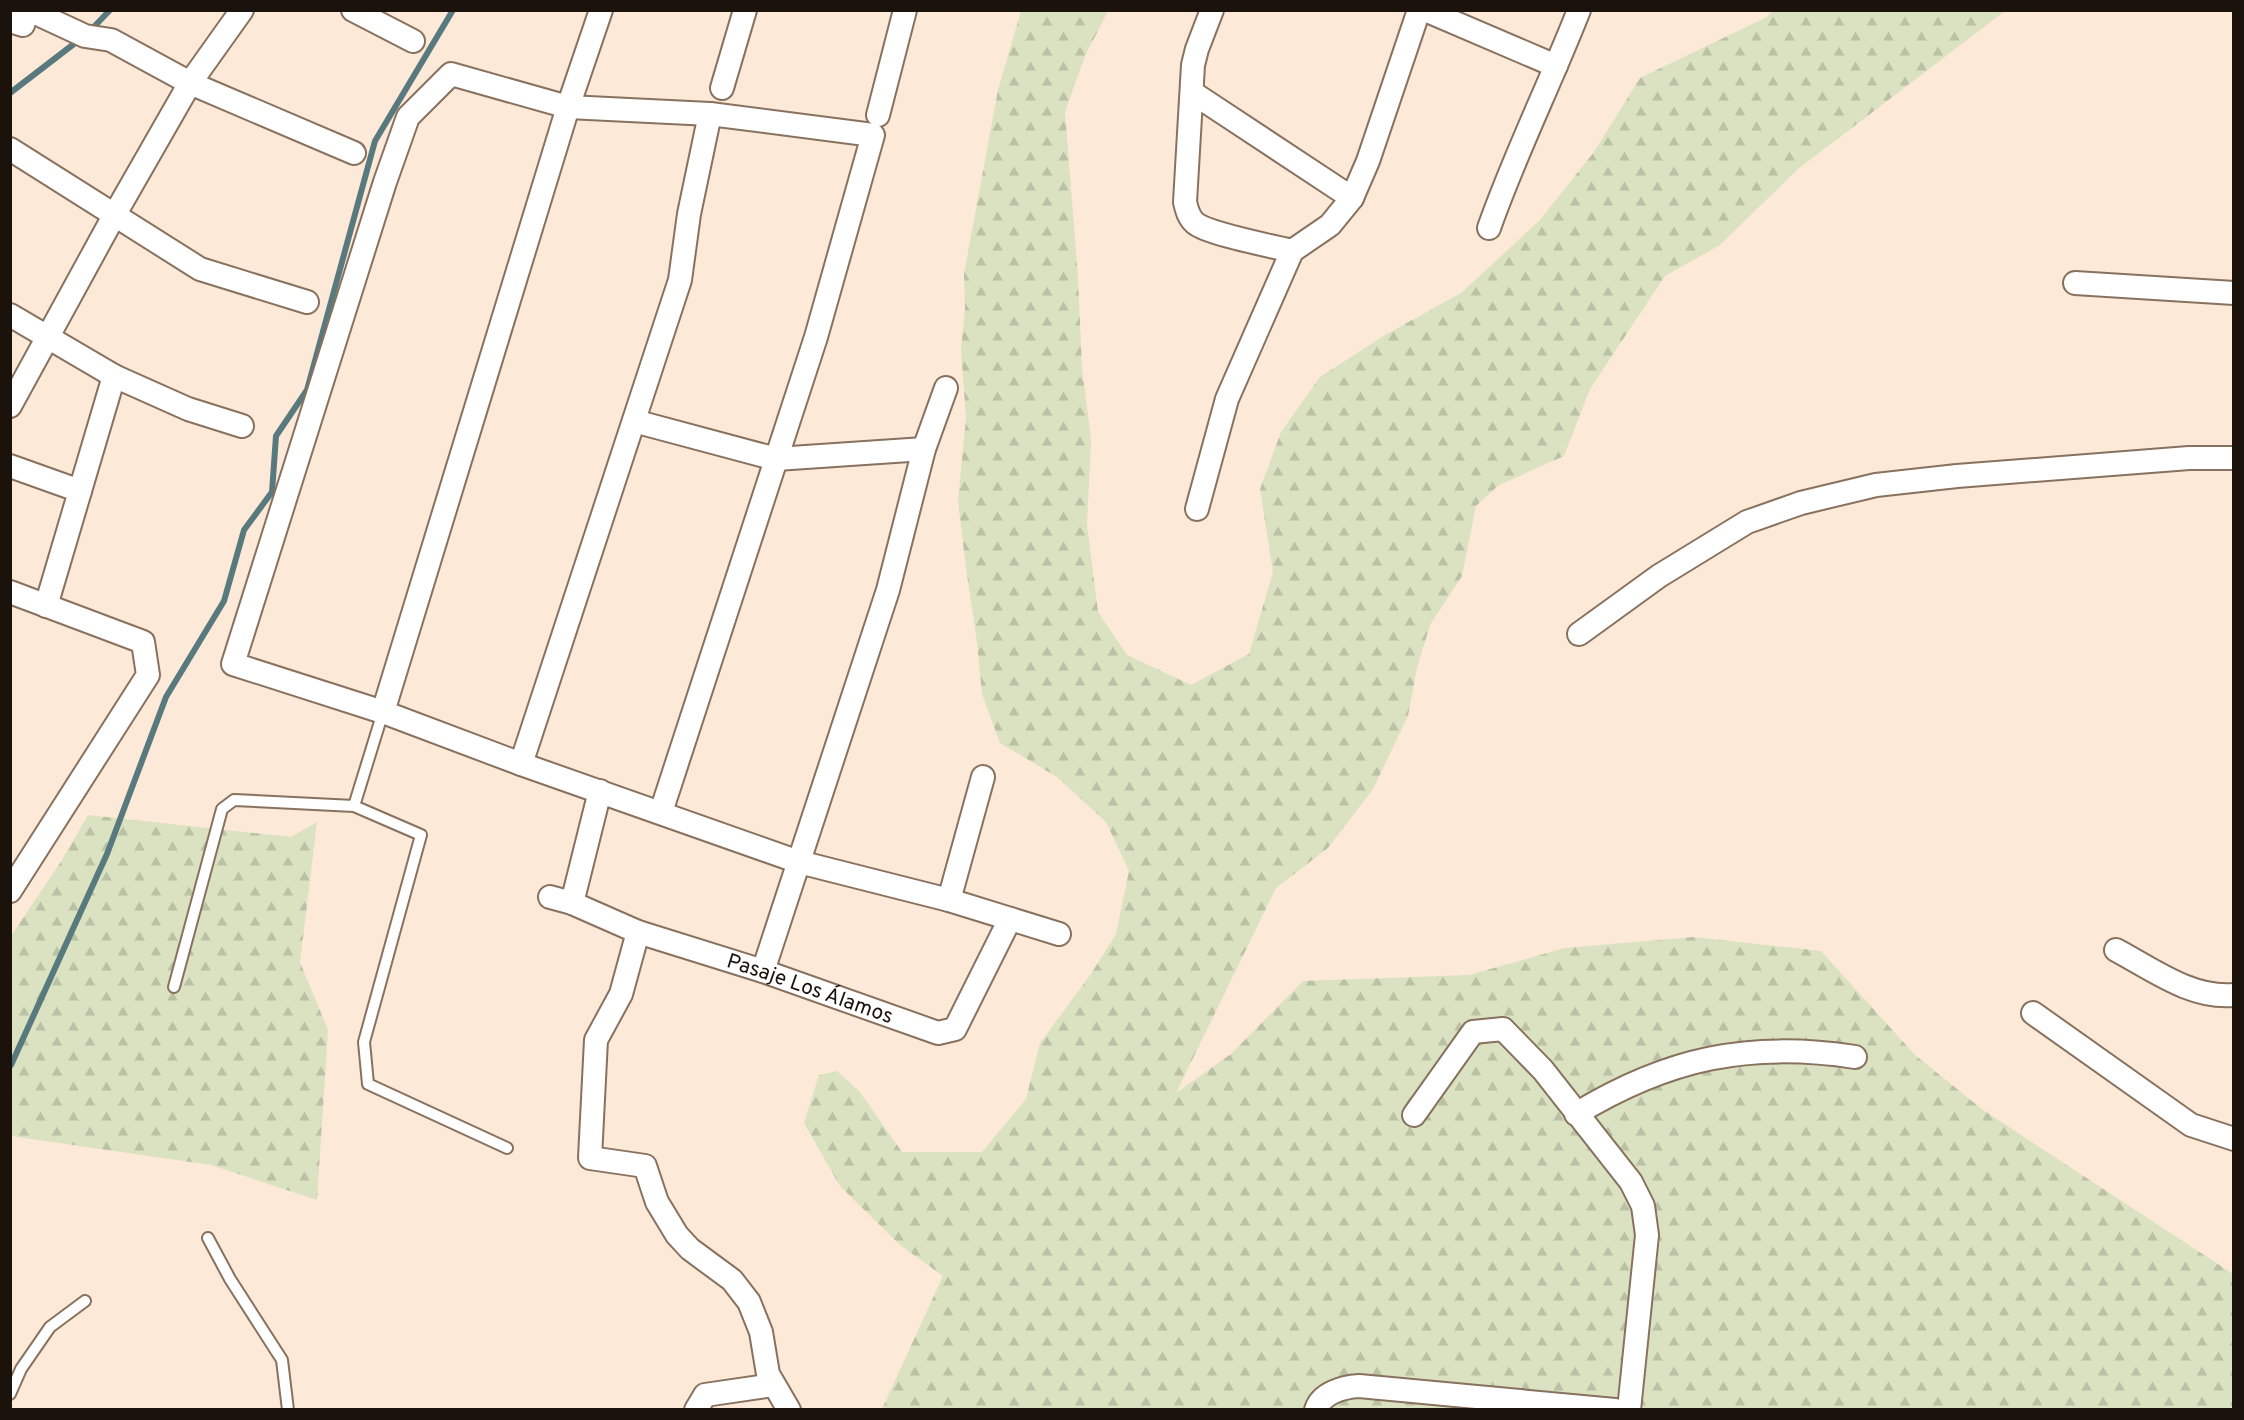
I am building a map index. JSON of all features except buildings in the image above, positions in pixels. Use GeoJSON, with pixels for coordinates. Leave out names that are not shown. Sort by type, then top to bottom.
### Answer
{"type":"FeatureCollection","features":[{"type":"Feature","properties":{"kind":"street"},"geometry":{"type":"LineString","coordinates":[[10,21],[23,25],[28,10],[85,36],[111,40],[190,83],[354,153]]}},
{"type":"Feature","properties":{"kind":"street"},"geometry":{"type":"LineString","coordinates":[[10,406],[190,83],[242,10]]}},
{"type":"Feature","properties":{"kind":"street"},"geometry":{"type":"LineString","coordinates":[[353,10],[413,41]]}},
{"type":"Feature","properties":{"kind":"street"},"geometry":{"type":"LineString","coordinates":[[383,712],[568,107],[601,10]]}},
{"type":"Feature","properties":{"kind":"street"},"geometry":{"type":"LineString","coordinates":[[722,88],[745,10]]}},
{"type":"Feature","properties":{"kind":"street"},"geometry":{"type":"LineString","coordinates":[[878,115],[904,10]]}},
{"type":"Feature","properties":{"kind":"street"},"geometry":{"type":"LineString","coordinates":[[1212,10],[1193,65],[1185,202],[1191,219],[1205,230],[1292,251]]}},
{"type":"Feature","properties":{"kind":"street"},"geometry":{"type":"LineString","coordinates":[[1197,509],[1227,399],[1292,251],[1330,225],[1352,198],[1368,161],[1419,10]]}},
{"type":"Feature","properties":{"kind":"street"},"geometry":{"type":"LineString","coordinates":[[1425,10],[1557,66]]}},
{"type":"Feature","properties":{"kind":"street"},"geometry":{"type":"LineString","coordinates":[[1489,228],[1506,179],[1557,66],[1579,10]]}},
{"type":"Feature","properties":{"kind":"street"},"geometry":{"type":"LineString","coordinates":[[661,812],[816,337],[873,135],[710,114],[568,107],[451,74],[408,117],[378,204],[233,664],[383,712],[521,765],[799,862],[949,900],[1059,934]]}},
{"type":"Feature","properties":{"kind":"street"},"geometry":{"type":"LineString","coordinates":[[1193,93],[1352,198]]}},
{"type":"Feature","properties":{"kind":"street"},"geometry":{"type":"LineString","coordinates":[[521,765],[680,280],[689,213],[710,114]]}},
{"type":"Feature","properties":{"kind":"street"},"geometry":{"type":"LineString","coordinates":[[10,149],[200,269],[307,302]]}},
{"type":"Feature","properties":{"kind":"street"},"geometry":{"type":"LineString","coordinates":[[2075,283],[2234,293]]}},
{"type":"Feature","properties":{"kind":"street"},"geometry":{"type":"LineString","coordinates":[[10,315],[114,376],[188,409],[243,426]]}},
{"type":"Feature","properties":{"kind":"street"},"geometry":{"type":"LineString","coordinates":[[46,606],[114,376]]}},
{"type":"Feature","properties":{"kind":"street"},"geometry":{"type":"LineString","coordinates":[[764,971],[888,590],[924,449],[946,388]]}},
{"type":"Feature","properties":{"kind":"street"},"geometry":{"type":"LineString","coordinates":[[634,422],[776,459],[924,449]]}},
{"type":"Feature","properties":{"kind":"street"},"geometry":{"type":"LineString","coordinates":[[1579,634],[1659,576],[1747,522],[1801,503],[1876,485],[1934,478],[2189,458],[2234,458]]}},
{"type":"Feature","properties":{"kind":"street"},"geometry":{"type":"LineString","coordinates":[[10,466],[80,491]]}},
{"type":"Feature","properties":{"kind":"street"},"geometry":{"type":"LineString","coordinates":[[10,592],[143,642],[148,675],[10,891]]}},
{"type":"Feature","properties":{"kind":"street"},"geometry":{"type":"LineString","coordinates":[[949,900],[983,777]]}},
{"type":"Feature","properties":{"kind":"street"},"geometry":{"type":"LineString","coordinates":[[572,903],[600,791]]}},
{"type":"Feature","properties":{"kind":"street","name":"Pasaje Los Álamos"},"geometry":{"type":"LineString","coordinates":[[550,897],[572,903],[638,932],[764,971],[938,1033],[955,1029],[1011,919]]}},
{"type":"Feature","properties":{"kind":"street"},"geometry":{"type":"LineString","coordinates":[[638,932],[621,994],[596,1040],[590,1158],[645,1166],[657,1202],[677,1235],[690,1249],[732,1280],[749,1302],[758,1323],[765,1362],[774,1385],[789,1410]]}},
{"type":"Feature","properties":{"kind":"street"},"geometry":{"type":"LineString","coordinates":[[2116,950],[2185,987],[2213,994],[2234,995]]}},
{"type":"Feature","properties":{"kind":"street"},"geometry":{"type":"LineString","coordinates":[[2033,1013],[2191,1125],[2234,1139]]}},
{"type":"Feature","properties":{"kind":"street"},"geometry":{"type":"LineString","coordinates":[[1414,1115],[1473,1032],[1503,1029],[1543,1070],[1631,1182],[1640,1200],[1646,1220],[1647,1235],[1629,1410]]}},
{"type":"Feature","properties":{"kind":"street"},"geometry":{"type":"LineString","coordinates":[[1576,1114],[1636,1081],[1701,1059],[1765,1051],[1805,1051],[1855,1057]]}},
{"type":"Feature","properties":{"kind":"street"},"geometry":{"type":"LineString","coordinates":[[696,1410],[705,1395],[774,1385]]}},
{"type":"Feature","properties":{"kind":"street"},"geometry":{"type":"LineString","coordinates":[[1316,1410],[1317,1405],[1331,1394],[1359,1386],[1615,1410]]}},
{"type":"Feature","properties":{"kind":"lane"},"geometry":{"type":"LineString","coordinates":[[354,806],[383,712]]}},
{"type":"Feature","properties":{"kind":"lane"},"geometry":{"type":"LineString","coordinates":[[174,987],[222,808],[234,800],[354,806],[421,834],[364,1042],[368,1084],[507,1148]]}},
{"type":"Feature","properties":{"kind":"lane"},"geometry":{"type":"LineString","coordinates":[[208,1238],[230,1280],[282,1360],[288,1410]]}},
{"type":"Feature","properties":{"kind":"lane"},"geometry":{"type":"LineString","coordinates":[[10,1394],[21,1369],[50,1327],[85,1301]]}},
{"type":"Feature","properties":{"kind":"green space"},"geometry":{"type":"Polygon","coordinates":[[[1021,11],[1108,11],[1085,56],[1065,112],[1078,277],[1082,369],[1091,439],[1087,525],[1098,612],[1127,655],[1191,685],[1249,654],[1273,572],[1260,489],[1281,432],[1320,377],[1385,335],[1461,293],[1539,221],[1594,152],[1640,78],[1767,17],[1772,11],[2005,11],[1798,169],[1720,245],[1665,276],[1590,389],[1564,456],[1499,485],[1476,506],[1462,576],[1430,625],[1417,668],[1408,716],[1373,789],[1328,848],[1276,888],[1176,1093],[1231,1054],[1303,981],[1469,975],[1565,948],[1694,937],[1821,951],[1915,1055],[1983,1110],[2233,1274],[2233,1409],[882,1409],[943,1276],[900,1245],[840,1186],[804,1123],[819,1075],[837,1071],[859,1091],[902,1152],[982,1152],[1026,1099],[1040,1043],[1091,974],[1116,934],[1129,871],[1106,822],[1057,777],[1000,743],[982,694],[966,568],[958,501],[966,418],[961,349],[965,310],[964,274],[998,90],[1021,11]]]}},
{"type":"Feature","properties":{"kind":"green space"},"geometry":{"type":"Polygon","coordinates":[[[88,815],[291,837],[317,822],[300,962],[328,1030],[317,1200],[211,1165],[11,1136],[11,936],[62,860],[88,815]]]}},
{"type":"Feature","properties":{"kind":"waterway"},"geometry":{"type":"LineString","coordinates":[[89,32],[110,10]]}},
{"type":"Feature","properties":{"kind":"waterway"},"geometry":{"type":"LineString","coordinates":[[11,1065],[107,854],[166,697],[224,601],[244,530],[272,492],[276,436],[307,390],[375,141],[453,10]]}},
{"type":"Feature","properties":{"kind":"waterway"},"geometry":{"type":"LineString","coordinates":[[10,93],[79,40]]}}]}
